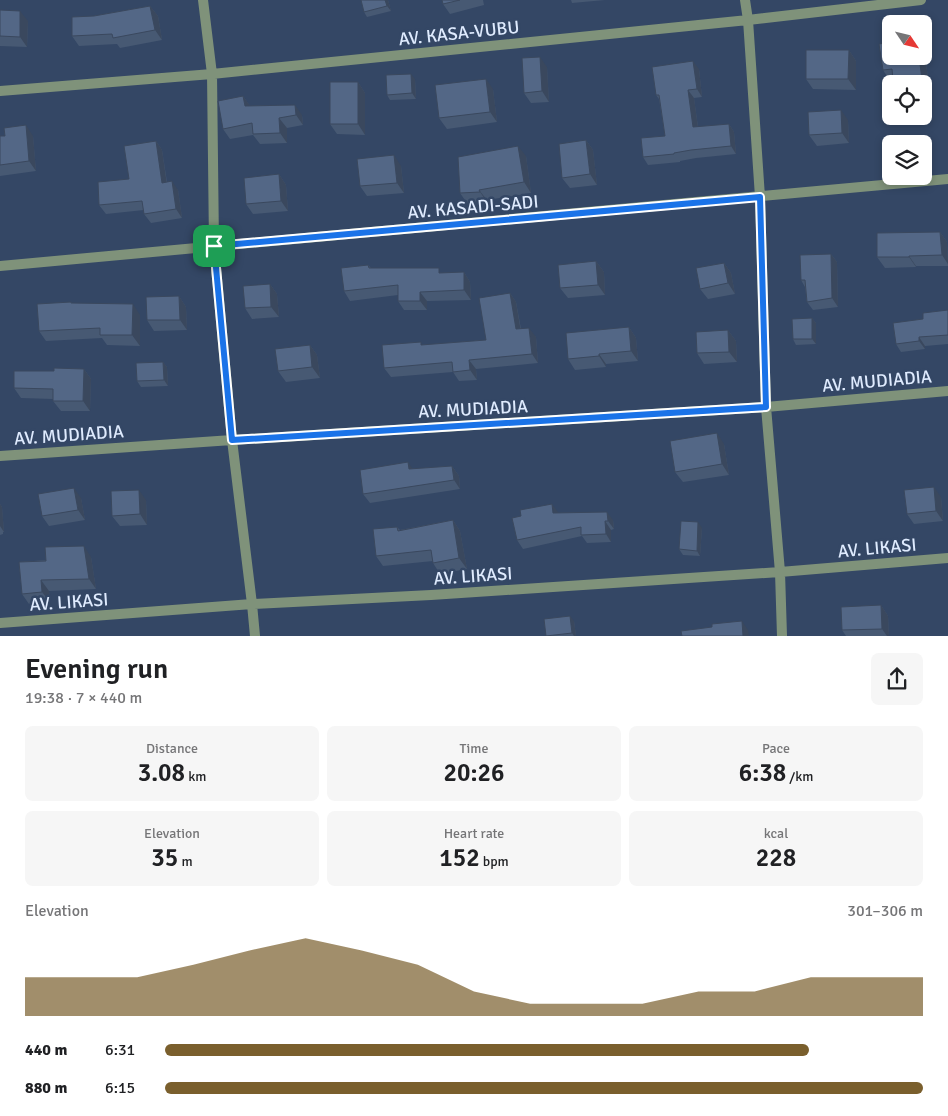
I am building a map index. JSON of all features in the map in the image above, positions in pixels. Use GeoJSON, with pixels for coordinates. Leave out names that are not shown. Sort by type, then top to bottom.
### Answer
{"type":"FeatureCollection","features":[{"type":"Feature","properties":{"kind":"street"},"geometry":{"type":"LineString","coordinates":[[203,0],[212,74],[214,246],[232,440],[255,636]]}},
{"type":"Feature","properties":{"kind":"street"},"geometry":{"type":"LineString","coordinates":[[745,0],[760,197],[766,407],[780,572],[782,636]]}},
{"type":"Feature","properties":{"kind":"street","name":"AV. KASA-VUBU"},"geometry":{"type":"LineString","coordinates":[[0,91],[212,74],[748,20],[922,0]]}},
{"type":"Feature","properties":{"kind":"street","name":"AV. KASADI-SADI"},"geometry":{"type":"LineString","coordinates":[[0,266],[948,179]]}},
{"type":"Feature","properties":{"kind":"street","name":"AV. MUDIADIA"},"geometry":{"type":"LineString","coordinates":[[0,456],[766,407],[948,391]]}},
{"type":"Feature","properties":{"kind":"street","name":"AV. LIKASI"},"geometry":{"type":"LineString","coordinates":[[0,624],[252,604],[431,595],[780,572],[948,558]]}},
{"type":"Feature","properties":{"kind":"building"},"geometry":{"type":"Polygon","coordinates":[[[361,0],[385,0],[387,6],[364,12],[361,0]]]}},
{"type":"Feature","properties":{"kind":"building"},"geometry":{"type":"Polygon","coordinates":[[[442,0],[460,0],[443,4],[442,0]]]}},
{"type":"Feature","properties":{"kind":"building"},"geometry":{"type":"Polygon","coordinates":[[[150,6],[155,30],[113,38],[112,34],[72,36],[72,17],[94,16],[150,6]]]}},
{"type":"Feature","properties":{"kind":"building"},"geometry":{"type":"Polygon","coordinates":[[[0,10],[20,11],[20,37],[0,36],[0,10]]]}},
{"type":"Feature","properties":{"kind":"building"},"geometry":{"type":"Polygon","coordinates":[[[879,44],[882,44],[882,64],[879,44]]]}},
{"type":"Feature","properties":{"kind":"building"},"geometry":{"type":"Polygon","coordinates":[[[806,50],[849,50],[848,79],[806,79],[806,50]]]}},
{"type":"Feature","properties":{"kind":"building"},"geometry":{"type":"Polygon","coordinates":[[[540,57],[542,91],[524,93],[522,58],[540,57]]]}},
{"type":"Feature","properties":{"kind":"building"},"geometry":{"type":"Polygon","coordinates":[[[693,61],[697,89],[688,90],[693,127],[729,124],[731,146],[643,157],[641,138],[665,136],[659,95],[656,95],[652,67],[693,61]]]}},
{"type":"Feature","properties":{"kind":"building"},"geometry":{"type":"Polygon","coordinates":[[[882,65],[920,65],[921,75],[893,75],[892,69],[883,70],[882,65]]]}},
{"type":"Feature","properties":{"kind":"building"},"geometry":{"type":"Polygon","coordinates":[[[411,74],[412,93],[387,95],[386,75],[411,74]]]}},
{"type":"Feature","properties":{"kind":"building"},"geometry":{"type":"Polygon","coordinates":[[[486,79],[490,112],[439,118],[435,85],[486,79]]]}},
{"type":"Feature","properties":{"kind":"building"},"geometry":{"type":"Polygon","coordinates":[[[330,82],[358,82],[358,124],[330,124],[330,82]]]}},
{"type":"Feature","properties":{"kind":"building"},"geometry":{"type":"Polygon","coordinates":[[[243,96],[245,106],[295,105],[296,115],[279,118],[280,133],[253,134],[252,123],[223,129],[218,101],[243,96]]]}},
{"type":"Feature","properties":{"kind":"building"},"geometry":{"type":"Polygon","coordinates":[[[841,110],[842,133],[809,135],[808,112],[841,110]]]}},
{"type":"Feature","properties":{"kind":"building"},"geometry":{"type":"Polygon","coordinates":[[[26,125],[29,161],[0,165],[0,136],[5,136],[4,128],[26,125]]]}},
{"type":"Feature","properties":{"kind":"building"},"geometry":{"type":"Polygon","coordinates":[[[586,140],[590,174],[562,178],[559,144],[586,140]]]}},
{"type":"Feature","properties":{"kind":"building"},"geometry":{"type":"Polygon","coordinates":[[[156,141],[162,183],[172,181],[176,209],[144,214],[142,201],[99,205],[98,182],[129,179],[124,146],[156,141]]]}},
{"type":"Feature","properties":{"kind":"building"},"geometry":{"type":"Polygon","coordinates":[[[518,146],[524,182],[479,190],[480,192],[460,193],[458,157],[518,146]]]}},
{"type":"Feature","properties":{"kind":"building"},"geometry":{"type":"Polygon","coordinates":[[[394,155],[397,183],[360,186],[357,159],[394,155]]]}},
{"type":"Feature","properties":{"kind":"building"},"geometry":{"type":"Polygon","coordinates":[[[279,174],[281,201],[246,204],[244,178],[279,174]]]}},
{"type":"Feature","properties":{"kind":"building"},"geometry":{"type":"Polygon","coordinates":[[[940,232],[942,255],[877,257],[877,233],[940,232]]]}},
{"type":"Feature","properties":{"kind":"building"},"geometry":{"type":"Polygon","coordinates":[[[831,254],[832,298],[807,302],[805,280],[801,280],[800,255],[831,254]]]}},
{"type":"Feature","properties":{"kind":"building"},"geometry":{"type":"Polygon","coordinates":[[[596,261],[598,285],[560,288],[558,265],[596,261]]]}},
{"type":"Feature","properties":{"kind":"building"},"geometry":{"type":"Polygon","coordinates":[[[724,263],[728,283],[700,289],[696,268],[724,263]]]}},
{"type":"Feature","properties":{"kind":"building"},"geometry":{"type":"Polygon","coordinates":[[[368,265],[369,268],[439,268],[439,273],[464,272],[464,290],[420,292],[420,301],[398,301],[398,285],[344,291],[341,268],[368,265]]]}},
{"type":"Feature","properties":{"kind":"building"},"geometry":{"type":"Polygon","coordinates":[[[270,284],[271,307],[245,308],[243,286],[270,284]]]}},
{"type":"Feature","properties":{"kind":"building"},"geometry":{"type":"Polygon","coordinates":[[[510,293],[516,329],[529,328],[532,354],[469,360],[470,370],[453,372],[452,362],[384,368],[382,345],[421,342],[421,345],[486,340],[479,298],[510,293]]]}},
{"type":"Feature","properties":{"kind":"building"},"geometry":{"type":"Polygon","coordinates":[[[179,296],[180,320],[147,320],[146,297],[179,296]]]}},
{"type":"Feature","properties":{"kind":"building"},"geometry":{"type":"Polygon","coordinates":[[[71,302],[133,304],[132,335],[100,335],[100,328],[39,331],[37,304],[71,302]]]}},
{"type":"Feature","properties":{"kind":"building"},"geometry":{"type":"Polygon","coordinates":[[[948,310],[948,335],[919,337],[919,341],[896,344],[893,323],[923,319],[923,313],[948,310]]]}},
{"type":"Feature","properties":{"kind":"building"},"geometry":{"type":"Polygon","coordinates":[[[812,318],[812,339],[793,339],[792,319],[812,318]]]}},
{"type":"Feature","properties":{"kind":"building"},"geometry":{"type":"Polygon","coordinates":[[[629,327],[631,351],[568,359],[566,333],[629,327]]]}},
{"type":"Feature","properties":{"kind":"building"},"geometry":{"type":"Polygon","coordinates":[[[728,330],[729,352],[697,353],[696,332],[728,330]]]}},
{"type":"Feature","properties":{"kind":"building"},"geometry":{"type":"Polygon","coordinates":[[[310,345],[312,367],[278,371],[275,349],[310,345]]]}},
{"type":"Feature","properties":{"kind":"building"},"geometry":{"type":"Polygon","coordinates":[[[163,362],[164,380],[137,381],[136,363],[163,362]]]}},
{"type":"Feature","properties":{"kind":"building"},"geometry":{"type":"Polygon","coordinates":[[[54,368],[84,369],[83,401],[53,401],[53,389],[14,388],[14,371],[54,371],[54,368]]]}},
{"type":"Feature","properties":{"kind":"building"},"geometry":{"type":"Polygon","coordinates":[[[717,433],[722,464],[675,472],[670,441],[717,433]]]}},
{"type":"Feature","properties":{"kind":"building"},"geometry":{"type":"Polygon","coordinates":[[[408,462],[409,469],[452,466],[454,480],[363,494],[360,470],[408,462]]]}},
{"type":"Feature","properties":{"kind":"building"},"geometry":{"type":"Polygon","coordinates":[[[934,487],[936,511],[907,514],[904,490],[934,487]]]}},
{"type":"Feature","properties":{"kind":"building"},"geometry":{"type":"Polygon","coordinates":[[[74,488],[78,510],[42,516],[38,494],[74,488]]]}},
{"type":"Feature","properties":{"kind":"building"},"geometry":{"type":"Polygon","coordinates":[[[139,490],[140,514],[112,516],[111,491],[139,490]]]}},
{"type":"Feature","properties":{"kind":"building"},"geometry":{"type":"Polygon","coordinates":[[[552,504],[553,513],[607,512],[608,521],[605,521],[606,534],[581,535],[581,527],[517,540],[512,518],[521,516],[520,510],[552,504]]]}},
{"type":"Feature","properties":{"kind":"building"},"geometry":{"type":"Polygon","coordinates":[[[453,520],[459,558],[433,563],[431,550],[376,556],[373,529],[397,527],[398,531],[453,520]]]}},
{"type":"Feature","properties":{"kind":"building"},"geometry":{"type":"Polygon","coordinates":[[[681,521],[698,522],[697,551],[679,549],[681,521]]]}},
{"type":"Feature","properties":{"kind":"building"},"geometry":{"type":"Polygon","coordinates":[[[84,546],[89,579],[41,580],[42,592],[22,594],[19,562],[46,561],[45,547],[84,546]]]}},
{"type":"Feature","properties":{"kind":"building"},"geometry":{"type":"Polygon","coordinates":[[[881,605],[882,629],[842,630],[841,607],[881,605]]]}},
{"type":"Feature","properties":{"kind":"building"},"geometry":{"type":"Polygon","coordinates":[[[570,616],[572,633],[546,636],[544,619],[570,616]]]}},
{"type":"Feature","properties":{"kind":"building"},"geometry":{"type":"Polygon","coordinates":[[[742,621],[743,636],[682,636],[681,631],[712,627],[712,624],[742,621]]]}},
{"type":"Feature","properties":{"kind":"route"},"geometry":{"type":"LineString","coordinates":[[760,197],[766,407],[232,440],[214,246],[760,197]]}}]}
